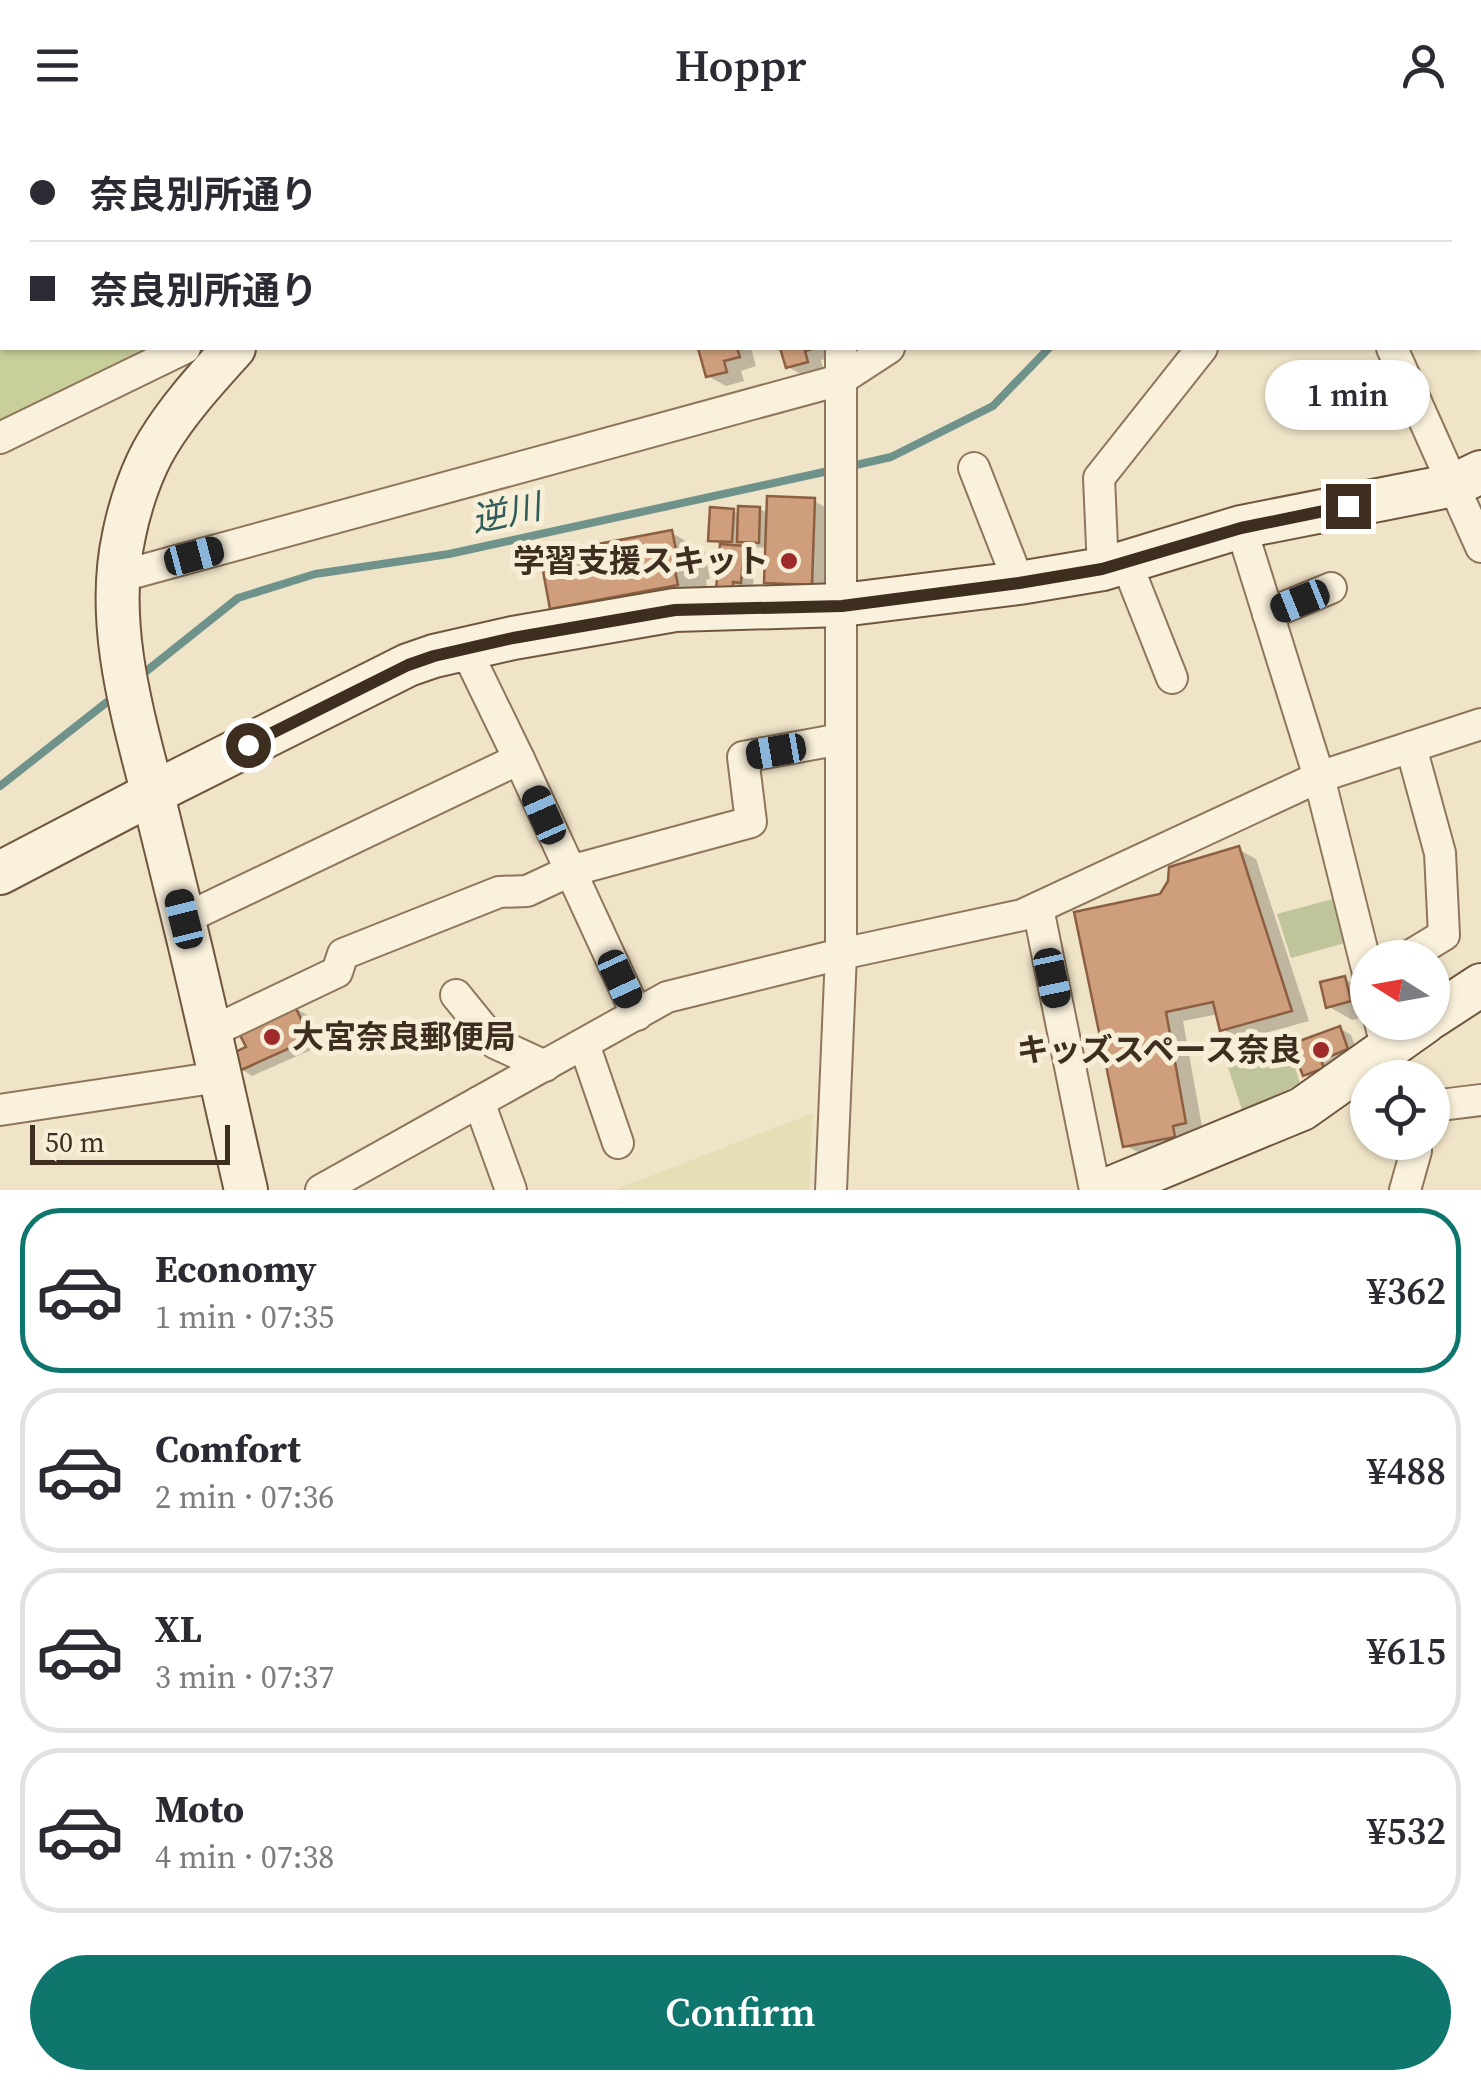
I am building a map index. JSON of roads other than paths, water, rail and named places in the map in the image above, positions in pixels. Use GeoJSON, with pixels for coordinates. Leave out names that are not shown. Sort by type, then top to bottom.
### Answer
{"type":"FeatureCollection","features":[{"type":"Feature","properties":{"kind":"street"},"geometry":{"type":"LineString","coordinates":[[0,438],[181,350]]}},
{"type":"Feature","properties":{"kind":"street"},"geometry":{"type":"LineString","coordinates":[[232,350],[158,444],[138,488],[124,534],[118,616],[127,686],[246,1190]]}},
{"type":"Feature","properties":{"kind":"street"},"geometry":{"type":"LineString","coordinates":[[831,1190],[841,954],[841,350]]}},
{"type":"Feature","properties":{"kind":"street"},"geometry":{"type":"LineString","coordinates":[[118,577],[840,380],[885,350]]}},
{"type":"Feature","properties":{"kind":"street"},"geometry":{"type":"LineString","coordinates":[[1172,678],[1114,565],[1099,478],[1200,350]]}},
{"type":"Feature","properties":{"kind":"street"},"geometry":{"type":"LineString","coordinates":[[1393,350],[1468,478],[1481,547]]}},
{"type":"Feature","properties":{"kind":"street"},"geometry":{"type":"LineString","coordinates":[[974,468],[1019,583]]}},
{"type":"Feature","properties":{"kind":"street"},"geometry":{"type":"LineString","coordinates":[[0,874],[408,665],[466,648],[675,610],[842,606],[1019,583],[1114,565],[1241,528],[1468,478]]}},
{"type":"Feature","properties":{"kind":"street"},"geometry":{"type":"LineString","coordinates":[[1241,528],[1319,777],[1360,940]]}},
{"type":"Feature","properties":{"kind":"street"},"geometry":{"type":"LineString","coordinates":[[1268,614],[1332,588]]}},
{"type":"Feature","properties":{"kind":"street"},"geometry":{"type":"LineString","coordinates":[[466,648],[636,1015]]}},
{"type":"Feature","properties":{"kind":"street"},"geometry":{"type":"LineString","coordinates":[[321,1190],[667,997],[1022,915],[1319,777],[1481,724]]}},
{"type":"Feature","properties":{"kind":"street"},"geometry":{"type":"LineString","coordinates":[[209,1033],[337,972],[343,954],[499,892],[527,890],[570,871],[751,822],[743,757],[842,739]]}},
{"type":"Feature","properties":{"kind":"street"},"geometry":{"type":"LineString","coordinates":[[1411,747],[1440,853],[1444,935],[1436,940]]}},
{"type":"Feature","properties":{"kind":"street"},"geometry":{"type":"LineString","coordinates":[[184,919],[519,759]]}},
{"type":"Feature","properties":{"kind":"street"},"geometry":{"type":"LineString","coordinates":[[1038,908],[1094,1190]]}},
{"type":"Feature","properties":{"kind":"street"},"geometry":{"type":"LineString","coordinates":[[1450,1006],[1481,986]]}},
{"type":"Feature","properties":{"kind":"street"},"geometry":{"type":"LineString","coordinates":[[456,995],[494,1043],[545,1066]]}},
{"type":"Feature","properties":{"kind":"street"},"geometry":{"type":"LineString","coordinates":[[584,1044],[618,1143]]}},
{"type":"Feature","properties":{"kind":"street"},"geometry":{"type":"LineString","coordinates":[[1106,1190],[1170,1178],[1302,1109],[1386,1049]]}},
{"type":"Feature","properties":{"kind":"street"},"geometry":{"type":"LineString","coordinates":[[0,1110],[219,1076]]}},
{"type":"Feature","properties":{"kind":"street"},"geometry":{"type":"LineString","coordinates":[[1450,1104],[1481,1100]]}},
{"type":"Feature","properties":{"kind":"street"},"geometry":{"type":"LineString","coordinates":[[479,1102],[511,1190]]}},
{"type":"Feature","properties":{"kind":"street"},"geometry":{"type":"LineString","coordinates":[[1405,1190],[1413,1160]]}},
{"type":"Feature","properties":{"kind":"waterway","name":"逆川"},"geometry":{"type":"LineString","coordinates":[[847,467],[891,457],[993,406],[1047,350]]}},
{"type":"Feature","properties":{"kind":"waterway","name":"逆川"},"geometry":{"type":"LineString","coordinates":[[139,677],[238,598],[315,574],[449,554],[833,470]]}},
{"type":"Feature","properties":{"kind":"waterway","name":"逆川"},"geometry":{"type":"LineString","coordinates":[[0,786],[116,695]]}},
{"type":"Feature","properties":{"kind":"place","name":"学習支援スキット"},"geometry":{"type":"Point","coordinates":[789,561]}},
{"type":"Feature","properties":{"kind":"place","name":"大宮奈良郵便局"},"geometry":{"type":"Point","coordinates":[272,1037]}},
{"type":"Feature","properties":{"kind":"place","name":"キッズスペース奈良"},"geometry":{"type":"Point","coordinates":[1321,1050]}}]}
